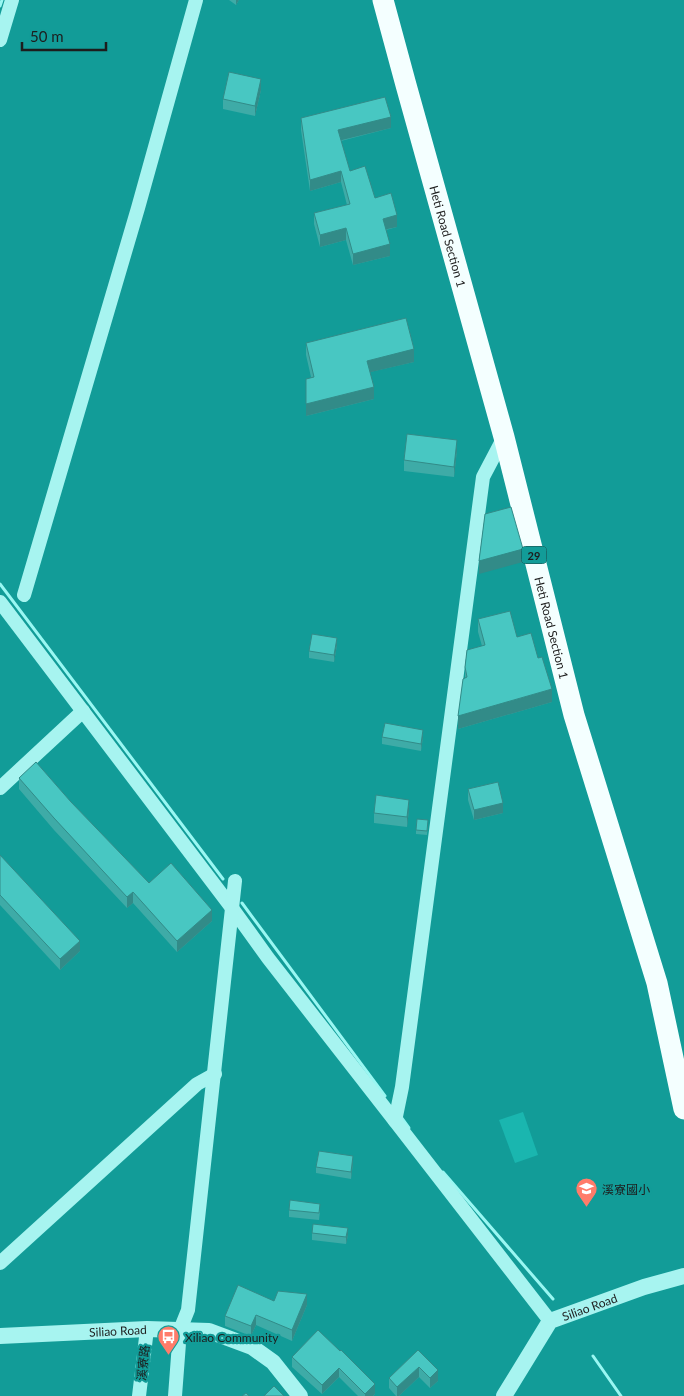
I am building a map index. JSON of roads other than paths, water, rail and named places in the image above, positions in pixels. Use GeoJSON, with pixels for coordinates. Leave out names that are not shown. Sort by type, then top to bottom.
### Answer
{"type":"FeatureCollection","features":[{"type":"Feature","properties":{"kind":"main road","name":"Heti Road Section 1"},"geometry":{"type":"LineString","coordinates":[[383,0],[504,437],[574,716],[656,983],[684,1109]]}},
{"type":"Feature","properties":{"kind":"street"},"geometry":{"type":"LineString","coordinates":[[0,40],[12,0]]}},
{"type":"Feature","properties":{"kind":"street"},"geometry":{"type":"LineString","coordinates":[[24,595],[135,218],[196,0]]}},
{"type":"Feature","properties":{"kind":"street"},"geometry":{"type":"LineString","coordinates":[[396,1121],[483,477],[504,437]]}},
{"type":"Feature","properties":{"kind":"street"},"geometry":{"type":"LineString","coordinates":[[0,602],[268,958],[550,1322]]}},
{"type":"Feature","properties":{"kind":"street"},"geometry":{"type":"LineString","coordinates":[[0,788],[83,711]]}},
{"type":"Feature","properties":{"kind":"street"},"geometry":{"type":"LineString","coordinates":[[175,1396],[180,1330],[188,1310],[235,881]]}},
{"type":"Feature","properties":{"kind":"street"},"geometry":{"type":"LineString","coordinates":[[0,1262],[197,1084],[215,1074]]}},
{"type":"Feature","properties":{"kind":"street","name":"Siliao Road"},"geometry":{"type":"LineString","coordinates":[[504,1396],[550,1322],[644,1287],[684,1276]]}},
{"type":"Feature","properties":{"kind":"street","name":"Siliao Road"},"geometry":{"type":"LineString","coordinates":[[0,1336],[147,1330],[209,1331],[252,1347],[272,1362],[300,1396]]}},
{"type":"Feature","properties":{"kind":"street","name":"溪寮路"},"geometry":{"type":"LineString","coordinates":[[140,1396],[147,1330]]}},
{"type":"Feature","properties":{"kind":"waterway"},"geometry":{"type":"LineString","coordinates":[[0,6],[2,0]]}},
{"type":"Feature","properties":{"kind":"waterway"},"geometry":{"type":"LineString","coordinates":[[0,584],[223,879]]}},
{"type":"Feature","properties":{"kind":"waterway"},"geometry":{"type":"LineString","coordinates":[[242,903],[385,1096]]}},
{"type":"Feature","properties":{"kind":"waterway"},"geometry":{"type":"LineString","coordinates":[[401,1117],[409,1128]]}},
{"type":"Feature","properties":{"kind":"waterway"},"geometry":{"type":"LineString","coordinates":[[443,1172],[553,1299]]}},
{"type":"Feature","properties":{"kind":"waterway"},"geometry":{"type":"LineString","coordinates":[[593,1356],[621,1396]]}},
{"type":"Feature","properties":{"kind":"place","name":"溪寮國小"},"geometry":{"type":"Point","coordinates":[586,1208]}},
{"type":"Feature","properties":{"kind":"place","name":"Xiliao Community"},"geometry":{"type":"Point","coordinates":[169,1356]}}]}
